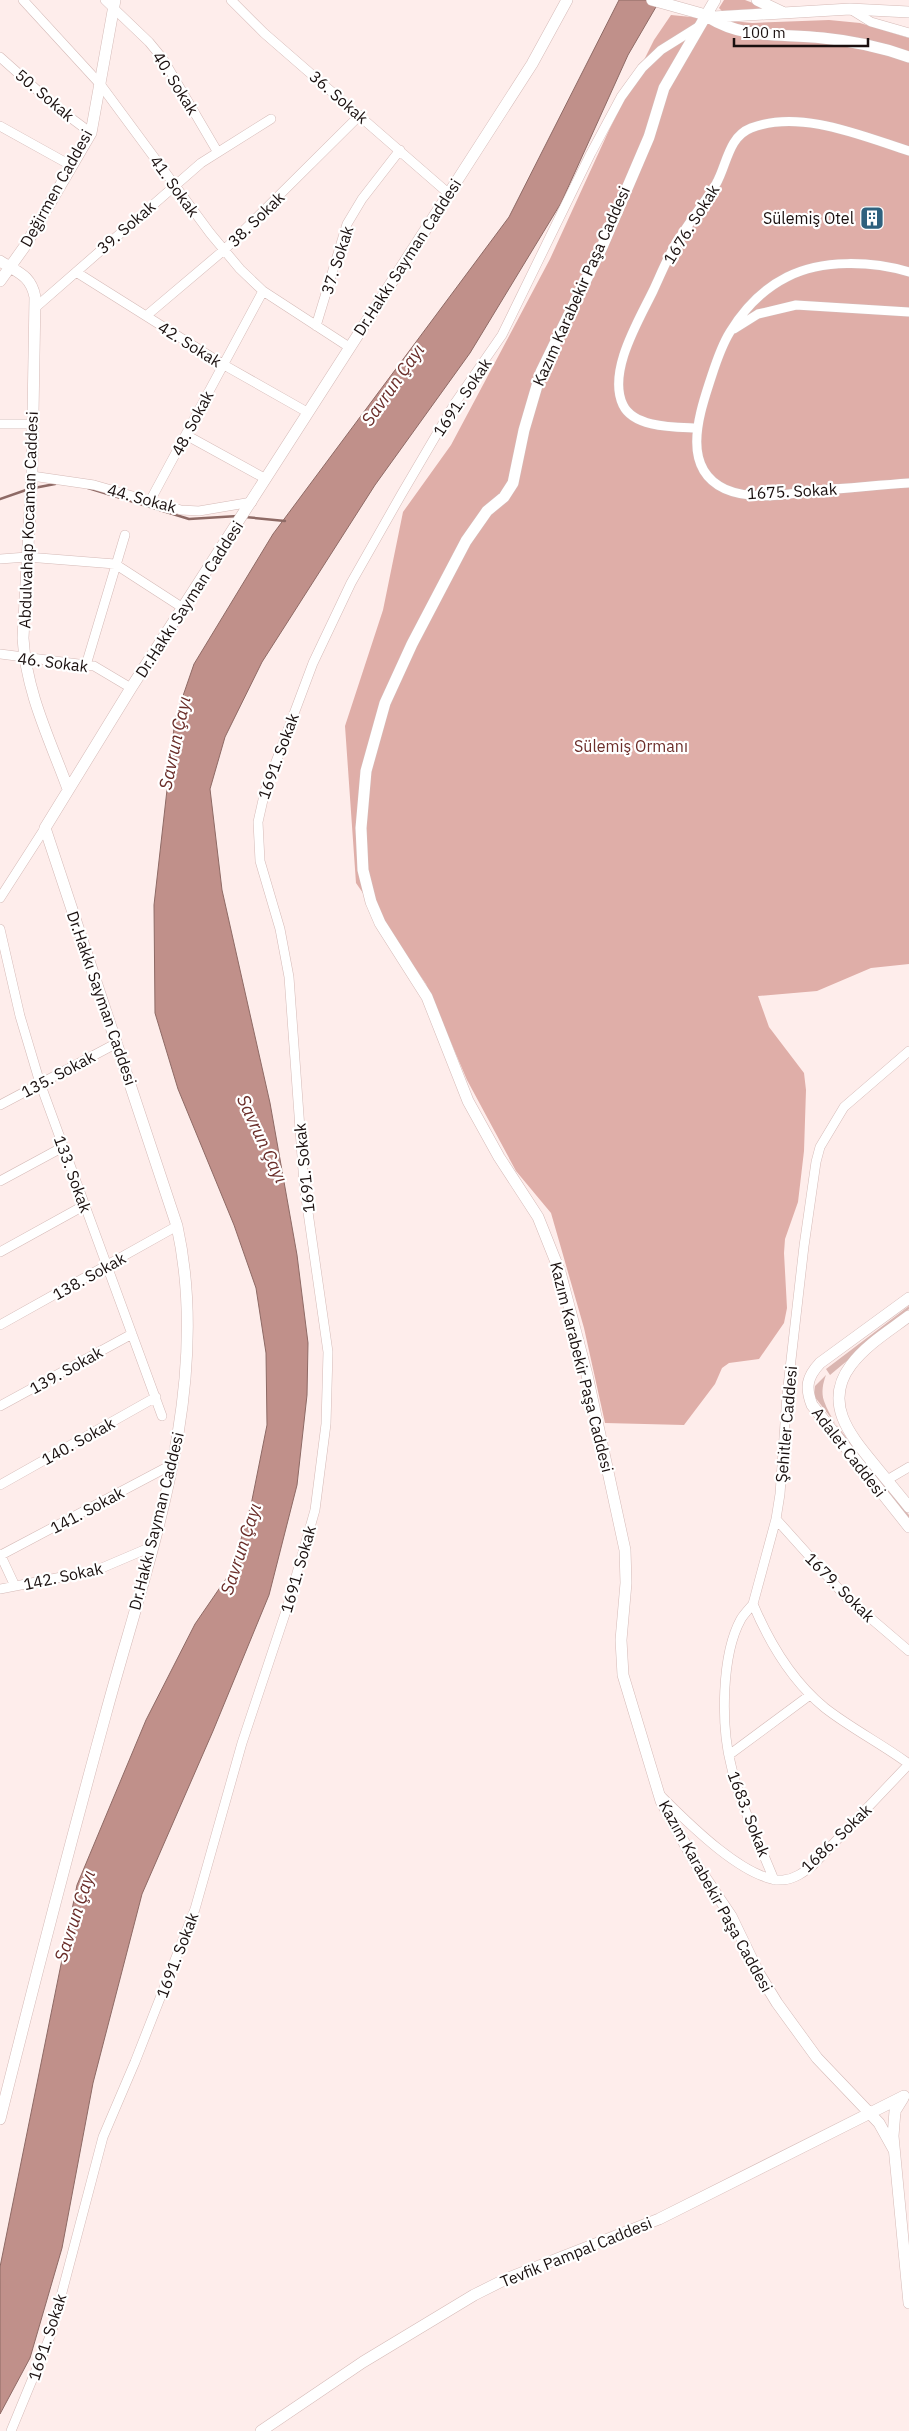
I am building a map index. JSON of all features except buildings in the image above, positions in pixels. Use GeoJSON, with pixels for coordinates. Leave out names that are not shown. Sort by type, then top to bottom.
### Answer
{"type":"FeatureCollection","features":[{"type":"Feature","properties":{"kind":"street","name":"41. Sokak"},"geometry":{"type":"LineString","coordinates":[[23,0],[100,84],[224,250],[263,291],[349,347]]}},
{"type":"Feature","properties":{"kind":"street","name":"36. Sokak"},"geometry":{"type":"LineString","coordinates":[[231,0],[264,33],[448,193]]}},
{"type":"Feature","properties":{"kind":"street","name":"Dr.Hakkı Sayman Caddesi"},"geometry":{"type":"LineString","coordinates":[[0,2119],[45,1941],[173,1464],[181,1422],[187,1340],[186,1274],[177,1226],[45,828],[131,688],[241,520],[307,412],[532,64],[567,0]]}},
{"type":"Feature","properties":{"kind":"street"},"geometry":{"type":"LineString","coordinates":[[652,0],[695,12],[704,21],[744,33],[844,40],[909,57]]}},
{"type":"Feature","properties":{"kind":"street","name":"Kazım Karabekir Paşa Caddesi"},"geometry":{"type":"LineString","coordinates":[[715,0],[664,88],[649,137],[621,198],[602,247],[541,372],[524,430],[513,483],[504,497],[487,511],[466,541],[416,636],[385,703],[366,771],[361,828],[363,870],[369,895],[380,923],[427,997],[468,1101],[498,1156],[538,1217],[560,1272],[589,1384],[625,1550],[626,1583],[621,1640],[623,1675],[658,1793],[681,1840],[731,1916],[758,1972],[777,2004],[829,2072],[871,2113],[884,2130],[894,2150]]}},
{"type":"Feature","properties":{"kind":"street"},"geometry":{"type":"LineString","coordinates":[[757,0],[783,12]]}},
{"type":"Feature","properties":{"kind":"street","name":"Değirmen Caddesi"},"geometry":{"type":"LineString","coordinates":[[0,281],[5,269],[72,166],[90,133],[100,84],[111,2]]}},
{"type":"Feature","properties":{"kind":"street","name":"40. Sokak"},"geometry":{"type":"LineString","coordinates":[[111,2],[163,59],[217,151]]}},
{"type":"Feature","properties":{"kind":"street"},"geometry":{"type":"LineString","coordinates":[[704,21],[783,12],[850,9],[909,12]]}},
{"type":"Feature","properties":{"kind":"street"},"geometry":{"type":"LineString","coordinates":[[850,9],[871,22],[909,33]]}},
{"type":"Feature","properties":{"kind":"street","name":"1691. Sokak"},"geometry":{"type":"LineString","coordinates":[[11,2431],[53,2328],[81,2213],[103,2137],[186,1934],[202,1886],[251,1713],[302,1562],[318,1492],[326,1414],[328,1352],[304,1184],[290,977],[284,946],[258,849],[258,822],[265,791],[306,678],[337,610],[454,403],[506,328],[591,153],[621,97],[642,68],[661,50],[704,21]]}},
{"type":"Feature","properties":{"kind":"street","name":"50. Sokak"},"geometry":{"type":"LineString","coordinates":[[0,57],[55,106],[90,133]]}},
{"type":"Feature","properties":{"kind":"street","name":"38. Sokak"},"geometry":{"type":"LineString","coordinates":[[146,316],[224,250],[360,115]]}},
{"type":"Feature","properties":{"kind":"street","name":"39. Sokak"},"geometry":{"type":"LineString","coordinates":[[36,307],[174,185],[217,151],[271,119]]}},
{"type":"Feature","properties":{"kind":"street","name":"1676. Sokak"},"geometry":{"type":"LineString","coordinates":[[696,428],[657,424],[631,414],[623,404],[620,372],[630,340],[673,248],[716,183],[734,143],[744,131],[752,128],[791,122],[822,126],[909,151]]}},
{"type":"Feature","properties":{"kind":"street"},"geometry":{"type":"LineString","coordinates":[[0,126],[72,166]]}},
{"type":"Feature","properties":{"kind":"street","name":"37. Sokak"},"geometry":{"type":"LineString","coordinates":[[316,326],[347,224],[362,199],[400,150]]}},
{"type":"Feature","properties":{"kind":"street","name":"Abdulvahap Kocaman Caddesi"},"geometry":{"type":"LineString","coordinates":[[0,261],[5,269],[18,270],[29,279],[33,287],[36,307],[32,476],[24,658],[28,683],[68,790]]}},
{"type":"Feature","properties":{"kind":"street","name":"1675. Sokak"},"geometry":{"type":"LineString","coordinates":[[909,272],[887,268],[842,265],[802,271],[766,290],[748,308],[730,332],[715,366],[696,428],[696,446],[701,463],[712,479],[731,491],[764,495],[909,483]]}},
{"type":"Feature","properties":{"kind":"street","name":"42. Sokak"},"geometry":{"type":"LineString","coordinates":[[76,272],[224,365],[307,412]]}},
{"type":"Feature","properties":{"kind":"street","name":"48. Sokak"},"geometry":{"type":"LineString","coordinates":[[150,501],[263,291]]}},
{"type":"Feature","properties":{"kind":"street"},"geometry":{"type":"LineString","coordinates":[[730,332],[758,314],[796,305],[909,312]]}},
{"type":"Feature","properties":{"kind":"street"},"geometry":{"type":"LineString","coordinates":[[0,424],[32,424]]}},
{"type":"Feature","properties":{"kind":"street"},"geometry":{"type":"LineString","coordinates":[[186,435],[266,479]]}},
{"type":"Feature","properties":{"kind":"street","name":"44. Sokak"},"geometry":{"type":"LineString","coordinates":[[32,476],[94,485],[181,510],[199,511],[252,502]]}},
{"type":"Feature","properties":{"kind":"street"},"geometry":{"type":"LineString","coordinates":[[86,665],[125,535]]}},
{"type":"Feature","properties":{"kind":"street"},"geometry":{"type":"LineString","coordinates":[[0,559],[28,557],[115,564],[183,608]]}},
{"type":"Feature","properties":{"kind":"street","name":"46. Sokak"},"geometry":{"type":"LineString","coordinates":[[0,654],[86,665],[101,669],[131,688]]}},
{"type":"Feature","properties":{"kind":"street"},"geometry":{"type":"LineString","coordinates":[[0,898],[45,828]]}},
{"type":"Feature","properties":{"kind":"street","name":"133. Sokak"},"geometry":{"type":"LineString","coordinates":[[0,929],[2,956],[40,1083],[162,1416]]}},
{"type":"Feature","properties":{"kind":"street","name":"135. Sokak"},"geometry":{"type":"LineString","coordinates":[[0,1105],[117,1043]]}},
{"type":"Feature","properties":{"kind":"street","name":"Şehitler Caddesi"},"geometry":{"type":"LineString","coordinates":[[753,1604],[776,1519],[783,1470],[787,1396],[801,1266],[816,1162],[820,1147],[844,1107],[907,1055]]}},
{"type":"Feature","properties":{"kind":"street"},"geometry":{"type":"LineString","coordinates":[[0,1181],[63,1147]]}},
{"type":"Feature","properties":{"kind":"street"},"geometry":{"type":"LineString","coordinates":[[0,1252],[85,1205]]}},
{"type":"Feature","properties":{"kind":"street","name":"138. Sokak"},"geometry":{"type":"LineString","coordinates":[[0,1325],[177,1226]]}},
{"type":"Feature","properties":{"kind":"street","name":"Adalet Caddesi"},"geometry":{"type":"LineString","coordinates":[[909,1298],[820,1363],[810,1376],[807,1384],[808,1394],[816,1412],[909,1527]]}},
{"type":"Feature","properties":{"kind":"street"},"geometry":{"type":"LineString","coordinates":[[909,1316],[857,1358],[845,1375],[840,1393],[841,1415],[844,1425],[909,1507]]}},
{"type":"Feature","properties":{"kind":"street","name":"139. Sokak"},"geometry":{"type":"LineString","coordinates":[[0,1406],[132,1334]]}},
{"type":"Feature","properties":{"kind":"street","name":"140. Sokak"},"geometry":{"type":"LineString","coordinates":[[0,1485],[156,1398]]}},
{"type":"Feature","properties":{"kind":"street","name":"141. Sokak"},"geometry":{"type":"LineString","coordinates":[[0,1555],[173,1464]]}},
{"type":"Feature","properties":{"kind":"street"},"geometry":{"type":"LineString","coordinates":[[887,1480],[909,1467]]}},
{"type":"Feature","properties":{"kind":"street","name":"1679. Sokak"},"geometry":{"type":"LineString","coordinates":[[776,1519],[854,1604],[909,1651]]}},
{"type":"Feature","properties":{"kind":"street","name":"142. Sokak"},"geometry":{"type":"LineString","coordinates":[[0,1589],[98,1570],[151,1547]]}},
{"type":"Feature","properties":{"kind":"street"},"geometry":{"type":"LineString","coordinates":[[0,1555],[15,1586]]}},
{"type":"Feature","properties":{"kind":"street"},"geometry":{"type":"LineString","coordinates":[[753,1604],[786,1664],[810,1694],[838,1718],[909,1764]]}},
{"type":"Feature","properties":{"kind":"street","name":"1683. Sokak"},"geometry":{"type":"LineString","coordinates":[[753,1604],[741,1618],[731,1644],[727,1667],[725,1710],[729,1755],[735,1781],[774,1880]]}},
{"type":"Feature","properties":{"kind":"street"},"geometry":{"type":"LineString","coordinates":[[729,1755],[810,1694]]}},
{"type":"Feature","properties":{"kind":"street","name":"1686. Sokak"},"geometry":{"type":"LineString","coordinates":[[774,1880],[794,1878],[813,1865],[909,1764]]}},
{"type":"Feature","properties":{"kind":"street"},"geometry":{"type":"LineString","coordinates":[[658,1793],[718,1848],[750,1870],[774,1880]]}},
{"type":"Feature","properties":{"kind":"street","name":"Tevfik Pampal Caddesi"},"geometry":{"type":"LineString","coordinates":[[261,2431],[383,2349],[506,2278],[659,2219],[907,2096]]}},
{"type":"Feature","properties":{"kind":"street","name":"Tevfik Pampal Caddesi"},"geometry":{"type":"LineString","coordinates":[[894,2150],[895,2111],[907,2096]]}},
{"type":"Feature","properties":{"kind":"street"},"geometry":{"type":"LineString","coordinates":[[894,2150],[909,2298]]}},
{"type":"Feature","properties":{"kind":"shaded area"},"geometry":{"type":"Polygon","coordinates":[[[909,1306],[909,1309],[830,1375],[826,1369],[909,1306]]]}},
{"type":"Feature","properties":{"kind":"shaded area"},"geometry":{"type":"Polygon","coordinates":[[[826,1375],[823,1398],[837,1425],[814,1396],[815,1386],[826,1375]]]}},
{"type":"Feature","properties":{"kind":"shaded area"},"geometry":{"type":"Polygon","coordinates":[[[837,1425],[882,1484],[862,1460],[837,1425]]]}},
{"type":"Feature","properties":{"kind":"shaded area"},"geometry":{"type":"Polygon","coordinates":[[[882,1484],[909,1515],[909,1518],[882,1484]]]}},
{"type":"Feature","properties":{"kind":"green space"},"geometry":{"type":"Polygon","coordinates":[[[724,0],[745,0],[766,8],[722,11],[719,8],[724,0]]]}},
{"type":"Feature","properties":{"kind":"green space","name":"Sülemiş Ormanı"},"geometry":{"type":"Polygon","coordinates":[[[671,15],[752,23],[829,20],[860,23],[909,38],[909,964],[871,968],[817,991],[758,996],[769,1027],[804,1073],[806,1090],[804,1151],[798,1202],[785,1239],[787,1308],[784,1323],[759,1359],[729,1363],[722,1368],[715,1384],[684,1425],[605,1423],[584,1328],[551,1213],[516,1171],[467,1080],[426,984],[356,883],[345,726],[383,610],[403,512],[451,445],[550,259],[610,128],[654,40],[671,15]]]}},
{"type":"Feature","properties":{"kind":"water","name":"Savrun Çayı"},"geometry":{"type":"Polygon","coordinates":[[[619,0],[660,0],[628,55],[561,203],[470,353],[375,485],[262,662],[225,737],[210,789],[222,890],[270,1103],[297,1255],[308,1343],[307,1395],[297,1485],[269,1595],[213,1731],[142,1894],[93,2083],[62,2248],[30,2358],[0,2414],[0,2267],[77,1885],[146,1720],[195,1624],[232,1570],[251,1505],[267,1425],[266,1353],[256,1288],[234,1225],[178,1089],[155,1013],[154,905],[175,719],[194,664],[273,534],[509,217],[619,0]]]}},
{"type":"Feature","properties":{"kind":"waterway"},"geometry":{"type":"LineString","coordinates":[[34,488],[55,484]]}},
{"type":"Feature","properties":{"kind":"waterway"},"geometry":{"type":"LineString","coordinates":[[88,488],[189,519],[238,516]]}},
{"type":"Feature","properties":{"kind":"waterway"},"geometry":{"type":"LineString","coordinates":[[0,499],[26,490]]}},
{"type":"Feature","properties":{"kind":"waterway"},"geometry":{"type":"LineString","coordinates":[[245,517],[285,521]]}},
{"type":"Feature","properties":{"kind":"place","name":"Sülemiş Otel"},"geometry":{"type":"Point","coordinates":[872,218]}}]}
